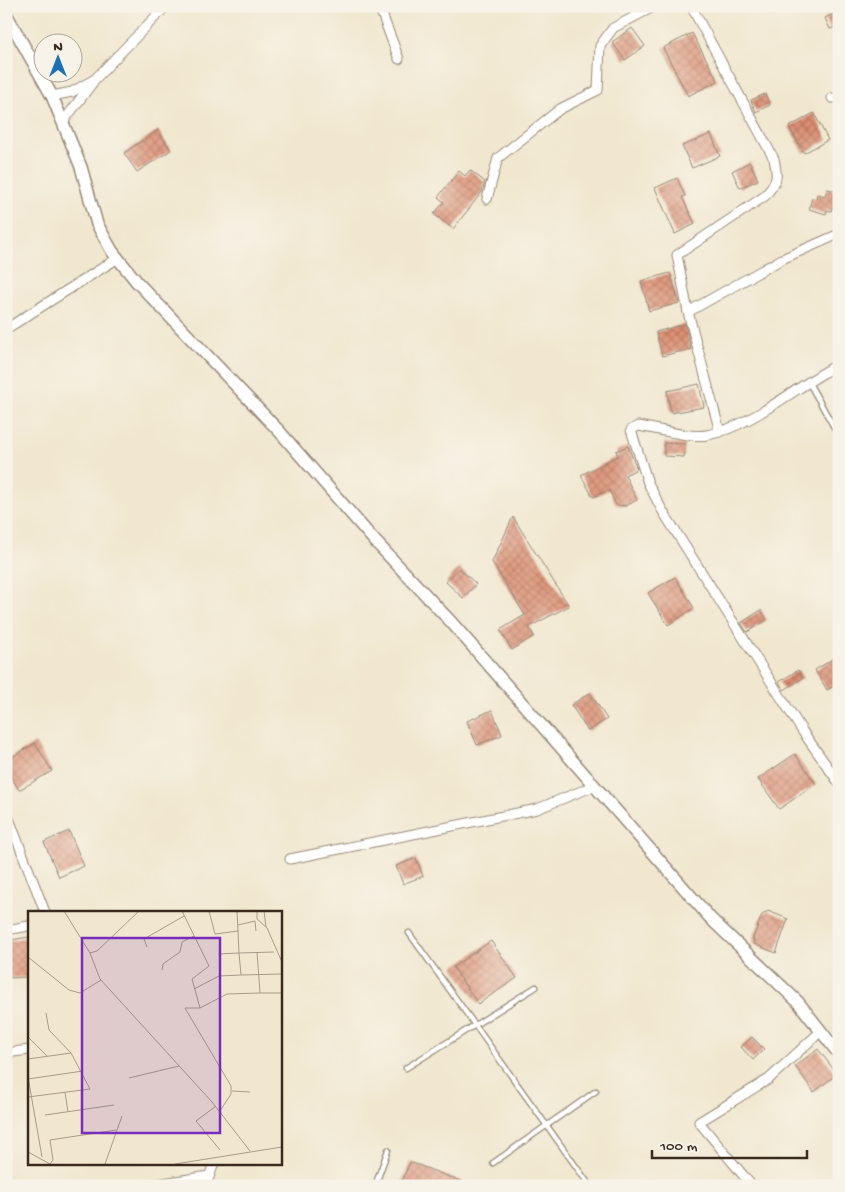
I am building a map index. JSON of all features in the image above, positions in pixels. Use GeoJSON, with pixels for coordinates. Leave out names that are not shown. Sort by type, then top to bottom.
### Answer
{"type":"FeatureCollection","features":[{"type":"Feature","properties":{"kind":"street"},"geometry":{"type":"LineString","coordinates":[[63,122],[95,80],[166,6]]}},
{"type":"Feature","properties":{"kind":"street"},"geometry":{"type":"LineString","coordinates":[[379,6],[399,59]]}},
{"type":"Feature","properties":{"kind":"street"},"geometry":{"type":"LineString","coordinates":[[487,199],[498,158],[560,109],[598,90],[600,46],[613,28],[655,6]]}},
{"type":"Feature","properties":{"kind":"street"},"geometry":{"type":"LineString","coordinates":[[691,6],[774,159],[778,176],[773,187],[765,196],[677,255],[688,312],[720,432]]}},
{"type":"Feature","properties":{"kind":"street"},"geometry":{"type":"LineString","coordinates":[[6,14],[52,96],[81,167],[97,224],[103,237],[118,258],[171,318],[280,432],[373,539],[452,623],[711,919],[798,1002],[839,1054]]}},
{"type":"Feature","properties":{"kind":"street"},"geometry":{"type":"LineString","coordinates":[[52,96],[72,92],[95,80]]}},
{"type":"Feature","properties":{"kind":"street"},"geometry":{"type":"LineString","coordinates":[[688,312],[782,259],[839,234]]}},
{"type":"Feature","properties":{"kind":"street"},"geometry":{"type":"LineString","coordinates":[[6,329],[118,258]]}},
{"type":"Feature","properties":{"kind":"street"},"geometry":{"type":"LineString","coordinates":[[839,364],[761,412],[720,432],[705,436],[638,426],[631,430],[648,483],[662,510],[803,732],[839,783]]}},
{"type":"Feature","properties":{"kind":"street"},"geometry":{"type":"LineString","coordinates":[[290,859],[537,809],[594,786]]}},
{"type":"Feature","properties":{"kind":"street"},"geometry":{"type":"LineString","coordinates":[[7,814],[44,911]]}},
{"type":"Feature","properties":{"kind":"street"},"geometry":{"type":"LineString","coordinates":[[6,930],[28,926]]}},
{"type":"Feature","properties":{"kind":"street"},"geometry":{"type":"LineString","coordinates":[[752,1186],[699,1122],[769,1079],[821,1031]]}},
{"type":"Feature","properties":{"kind":"street"},"geometry":{"type":"LineString","coordinates":[[6,1053],[28,1050]]}},
{"type":"Feature","properties":{"kind":"street"},"geometry":{"type":"LineString","coordinates":[[206,1186],[214,1164]]}},
{"type":"Feature","properties":{"kind":"street"},"geometry":{"type":"LineString","coordinates":[[143,1186],[209,1176]]}},
{"type":"Feature","properties":{"kind":"lane"},"geometry":{"type":"LineString","coordinates":[[808,382],[839,436]]}},
{"type":"Feature","properties":{"kind":"lane"},"geometry":{"type":"LineString","coordinates":[[409,934],[590,1186]]}},
{"type":"Feature","properties":{"kind":"lane"},"geometry":{"type":"LineString","coordinates":[[406,1068],[536,987]]}},
{"type":"Feature","properties":{"kind":"lane"},"geometry":{"type":"LineString","coordinates":[[493,1163],[596,1091]]}},
{"type":"Feature","properties":{"kind":"lane"},"geometry":{"type":"LineString","coordinates":[[375,1186],[388,1150]]}},
{"type":"Feature","properties":{"kind":"building"},"geometry":{"type":"Polygon","coordinates":[[[835,13],[839,26],[830,29],[825,18],[835,13]]]}},
{"type":"Feature","properties":{"kind":"building"},"geometry":{"type":"Polygon","coordinates":[[[632,28],[645,46],[625,60],[612,42],[632,28]]]}},
{"type":"Feature","properties":{"kind":"building"},"geometry":{"type":"Polygon","coordinates":[[[692,33],[718,81],[688,96],[663,48],[692,33]]]}},
{"type":"Feature","properties":{"kind":"building"},"geometry":{"type":"Polygon","coordinates":[[[765,94],[770,105],[756,112],[751,100],[765,94]]]}},
{"type":"Feature","properties":{"kind":"building"},"geometry":{"type":"Polygon","coordinates":[[[814,113],[828,140],[804,153],[789,127],[814,113]]]}},
{"type":"Feature","properties":{"kind":"building"},"geometry":{"type":"Polygon","coordinates":[[[158,130],[171,150],[137,172],[124,153],[158,130]]]}},
{"type":"Feature","properties":{"kind":"building"},"geometry":{"type":"Polygon","coordinates":[[[711,134],[720,156],[692,168],[682,146],[711,134]]]}},
{"type":"Feature","properties":{"kind":"building"},"geometry":{"type":"Polygon","coordinates":[[[750,162],[758,180],[740,188],[732,171],[750,162]]]}},
{"type":"Feature","properties":{"kind":"building"},"geometry":{"type":"Polygon","coordinates":[[[470,170],[485,182],[482,192],[453,229],[434,214],[444,202],[438,197],[459,171],[465,176],[470,170]]]}},
{"type":"Feature","properties":{"kind":"building"},"geometry":{"type":"Polygon","coordinates":[[[677,178],[685,196],[682,197],[695,224],[675,234],[655,188],[677,178]]]}},
{"type":"Feature","properties":{"kind":"building"},"geometry":{"type":"Polygon","coordinates":[[[827,189],[839,192],[836,208],[833,207],[831,211],[827,210],[826,214],[809,209],[812,198],[816,199],[817,194],[825,196],[827,189]]]}},
{"type":"Feature","properties":{"kind":"building"},"geometry":{"type":"Polygon","coordinates":[[[670,273],[679,303],[649,311],[641,281],[670,273]]]}},
{"type":"Feature","properties":{"kind":"building"},"geometry":{"type":"Polygon","coordinates":[[[685,324],[691,349],[662,356],[656,332],[685,324]]]}},
{"type":"Feature","properties":{"kind":"building"},"geometry":{"type":"Polygon","coordinates":[[[699,384],[704,407],[671,413],[667,391],[699,384]]]}},
{"type":"Feature","properties":{"kind":"building"},"geometry":{"type":"Polygon","coordinates":[[[664,443],[685,444],[684,457],[664,456],[664,443]]]}},
{"type":"Feature","properties":{"kind":"building"},"geometry":{"type":"Polygon","coordinates":[[[628,446],[637,469],[625,475],[637,500],[625,506],[616,505],[609,490],[593,497],[581,475],[618,456],[616,451],[628,446]]]}},
{"type":"Feature","properties":{"kind":"building"},"geometry":{"type":"Polygon","coordinates":[[[513,517],[569,606],[529,627],[534,636],[512,650],[500,630],[525,615],[492,562],[513,517]]]}},
{"type":"Feature","properties":{"kind":"building"},"geometry":{"type":"Polygon","coordinates":[[[459,568],[476,584],[463,598],[446,582],[459,568]]]}},
{"type":"Feature","properties":{"kind":"building"},"geometry":{"type":"Polygon","coordinates":[[[675,577],[694,608],[668,625],[648,593],[675,577]]]}},
{"type":"Feature","properties":{"kind":"building"},"geometry":{"type":"Polygon","coordinates":[[[761,610],[767,620],[747,632],[741,623],[761,610]]]}},
{"type":"Feature","properties":{"kind":"building"},"geometry":{"type":"Polygon","coordinates":[[[836,657],[839,662],[839,683],[827,690],[815,670],[836,657]]]}},
{"type":"Feature","properties":{"kind":"building"},"geometry":{"type":"Polygon","coordinates":[[[798,670],[803,678],[784,690],[779,682],[798,670]]]}},
{"type":"Feature","properties":{"kind":"building"},"geometry":{"type":"Polygon","coordinates":[[[590,693],[607,719],[588,731],[571,705],[590,693]]]}},
{"type":"Feature","properties":{"kind":"building"},"geometry":{"type":"Polygon","coordinates":[[[492,710],[502,735],[477,745],[467,721],[492,710]]]}},
{"type":"Feature","properties":{"kind":"building"},"geometry":{"type":"Polygon","coordinates":[[[35,743],[52,771],[19,790],[6,768],[6,761],[35,743]]]}},
{"type":"Feature","properties":{"kind":"building"},"geometry":{"type":"Polygon","coordinates":[[[795,754],[816,784],[779,809],[758,779],[795,754]]]}},
{"type":"Feature","properties":{"kind":"building"},"geometry":{"type":"Polygon","coordinates":[[[69,831],[84,866],[59,877],[44,842],[69,831]]]}},
{"type":"Feature","properties":{"kind":"building"},"geometry":{"type":"Polygon","coordinates":[[[416,858],[423,876],[403,884],[396,866],[416,858]]]}},
{"type":"Feature","properties":{"kind":"building"},"geometry":{"type":"Polygon","coordinates":[[[768,911],[788,919],[776,953],[754,944],[753,938],[762,915],[768,911]]]}},
{"type":"Feature","properties":{"kind":"building"},"geometry":{"type":"Polygon","coordinates":[[[28,937],[28,977],[6,978],[6,941],[28,937]]]}},
{"type":"Feature","properties":{"kind":"building"},"geometry":{"type":"Polygon","coordinates":[[[491,941],[517,978],[478,1004],[453,967],[491,941]]]}},
{"type":"Feature","properties":{"kind":"building"},"geometry":{"type":"Polygon","coordinates":[[[752,1037],[764,1049],[753,1060],[741,1047],[752,1037]]]}},
{"type":"Feature","properties":{"kind":"building"},"geometry":{"type":"Polygon","coordinates":[[[818,1049],[837,1074],[814,1092],[795,1066],[818,1049]]]}},
{"type":"Feature","properties":{"kind":"building"},"geometry":{"type":"Polygon","coordinates":[[[410,1162],[471,1186],[407,1186],[401,1184],[410,1162]]]}}]}
